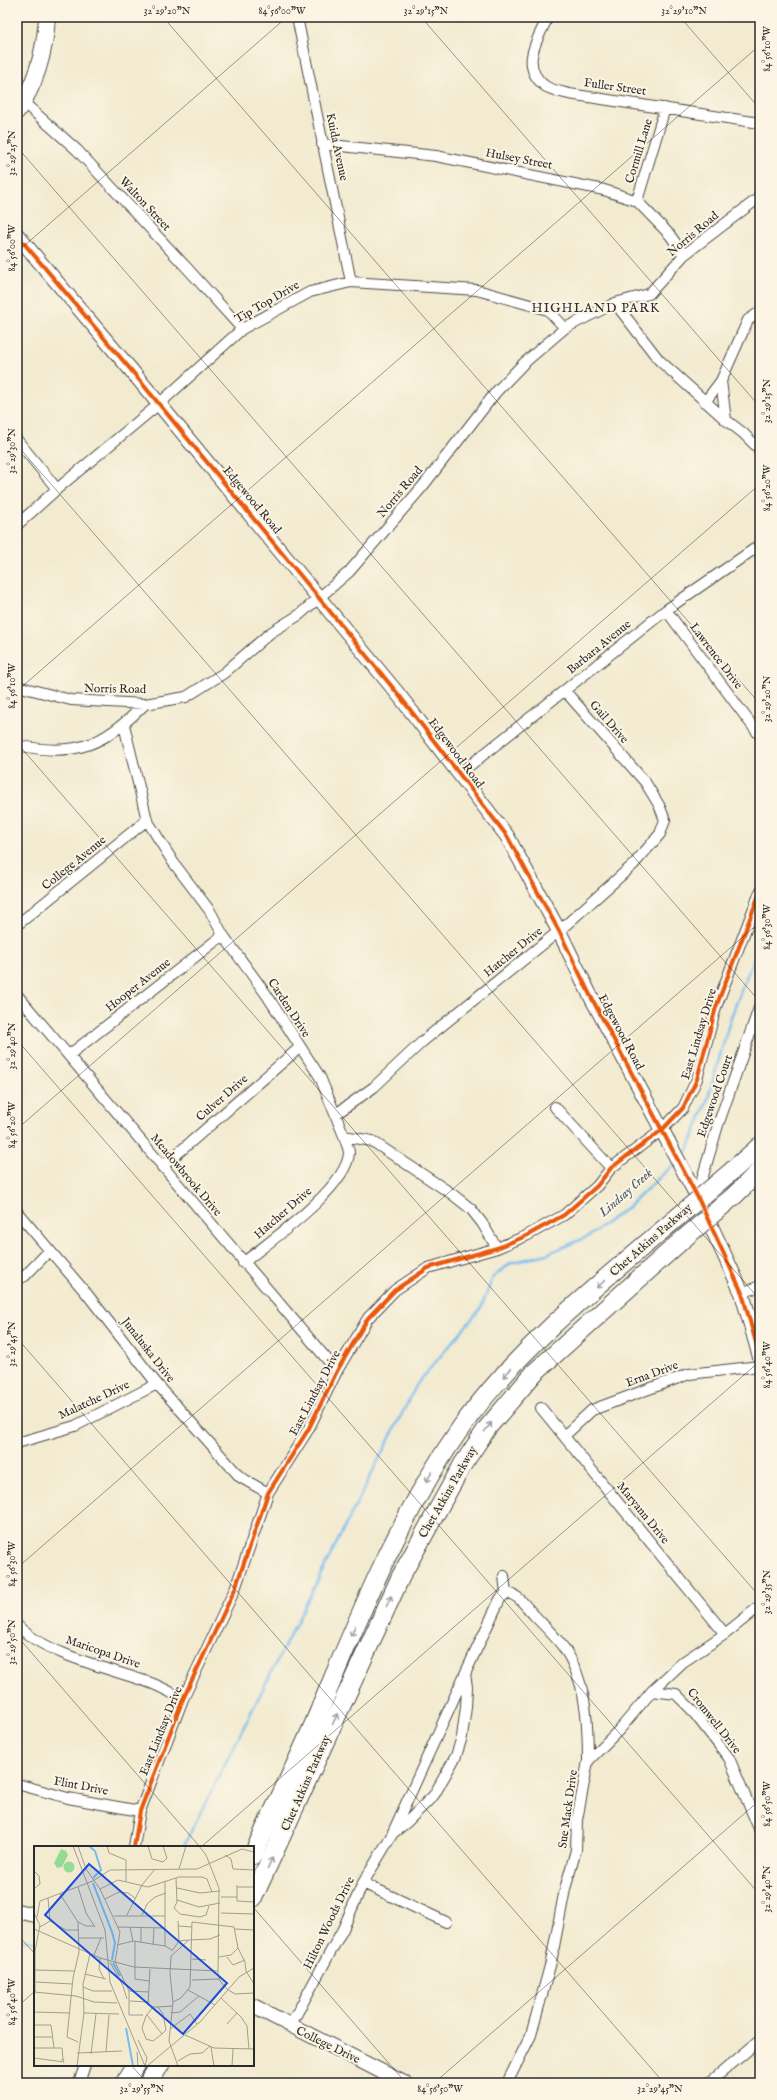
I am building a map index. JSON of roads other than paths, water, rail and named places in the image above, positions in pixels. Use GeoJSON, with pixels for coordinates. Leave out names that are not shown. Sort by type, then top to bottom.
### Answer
{"type":"FeatureCollection","features":[{"type":"Feature","properties":{"kind":"highway","name":"Chet Atkins Parkway"},"geometry":{"type":"LineString","coordinates":[[254,1853],[313,1724],[360,1612],[395,1536],[437,1464],[471,1415],[523,1355],[546,1332],[760,1146]]}},
{"type":"Feature","properties":{"kind":"highway","name":"Chet Atkins Parkway"},"geometry":{"type":"LineString","coordinates":[[254,1896],[401,1576],[463,1464],[488,1427],[535,1372],[681,1241],[735,1195],[760,1170]]}},
{"type":"Feature","properties":{"kind":"highway"},"geometry":{"type":"LineString","coordinates":[[125,2083],[135,2066]]}},
{"type":"Feature","properties":{"kind":"highway"},"geometry":{"type":"LineString","coordinates":[[148,2083],[159,2066]]}},
{"type":"Feature","properties":{"kind":"main road"},"geometry":{"type":"LineString","coordinates":[[46,42],[47,17]]}},
{"type":"Feature","properties":{"kind":"main road"},"geometry":{"type":"LineString","coordinates":[[20,106],[36,75],[52,17]]}},
{"type":"Feature","properties":{"kind":"street","name":"Kuida Avenue"},"geometry":{"type":"LineString","coordinates":[[296,17],[351,282]]}},
{"type":"Feature","properties":{"kind":"street","name":"Fuller Street"},"geometry":{"type":"LineString","coordinates":[[548,17],[534,45],[530,60],[535,76],[546,87],[569,94],[760,123]]}},
{"type":"Feature","properties":{"kind":"street","name":"Walton Street"},"geometry":{"type":"LineString","coordinates":[[20,106],[77,150],[188,268],[242,329]]}},
{"type":"Feature","properties":{"kind":"street","name":"Cormill Lane"},"geometry":{"type":"LineString","coordinates":[[637,201],[665,108]]}},
{"type":"Feature","properties":{"kind":"street","name":"Hulsey Street"},"geometry":{"type":"LineString","coordinates":[[322,144],[436,156],[604,190],[637,201],[670,235],[684,255]]}},
{"type":"Feature","properties":{"kind":"street","name":"Norris Road"},"geometry":{"type":"LineString","coordinates":[[17,686],[71,700],[145,704],[186,697],[224,673],[270,633],[299,615],[349,572],[424,486],[496,392],[524,364],[565,328],[615,303],[649,294],[684,255],[760,197]]}},
{"type":"Feature","properties":{"kind":"street","name":"Edgewood Road"},"geometry":{"type":"LineString","coordinates":[[17,235],[159,404],[398,694],[507,836],[559,931],[589,993],[697,1196],[742,1293],[760,1357]]}},
{"type":"Feature","properties":{"kind":"street","name":"Tip Top Drive"},"geometry":{"type":"LineString","coordinates":[[17,525],[57,489],[159,404],[242,329],[310,292],[351,282],[476,290],[548,310],[565,328]]}},
{"type":"Feature","properties":{"kind":"street"},"geometry":{"type":"LineString","coordinates":[[615,303],[659,360],[705,402],[743,433],[760,450]]}},
{"type":"Feature","properties":{"kind":"street"},"geometry":{"type":"LineString","coordinates":[[705,402],[721,381],[748,320],[760,312]]}},
{"type":"Feature","properties":{"kind":"street"},"geometry":{"type":"LineString","coordinates":[[721,381],[726,420]]}},
{"type":"Feature","properties":{"kind":"street"},"geometry":{"type":"LineString","coordinates":[[17,440],[57,489]]}},
{"type":"Feature","properties":{"kind":"street","name":"Barbara Avenue"},"geometry":{"type":"LineString","coordinates":[[459,774],[666,610],[759,547]]}},
{"type":"Feature","properties":{"kind":"street","name":"Lawrence Drive"},"geometry":{"type":"LineString","coordinates":[[666,610],[760,736]]}},
{"type":"Feature","properties":{"kind":"street","name":"Gail Drive"},"geometry":{"type":"LineString","coordinates":[[565,691],[634,770]]}},
{"type":"Feature","properties":{"kind":"street"},"geometry":{"type":"LineString","coordinates":[[17,745],[43,751],[82,748],[107,737],[124,725],[145,704]]}},
{"type":"Feature","properties":{"kind":"street","name":"Carden Drive"},"geometry":{"type":"LineString","coordinates":[[124,725],[147,820],[173,862],[210,911],[223,934],[266,994],[299,1048],[320,1077],[344,1136]]}},
{"type":"Feature","properties":{"kind":"street","name":"Hatcher Drive"},"geometry":{"type":"LineString","coordinates":[[336,1114],[374,1087],[423,1041],[559,931],[634,864],[660,834],[665,820],[659,805],[645,782],[634,770]]}},
{"type":"Feature","properties":{"kind":"street","name":"College Avenue"},"geometry":{"type":"LineString","coordinates":[[17,926],[147,820]]}},
{"type":"Feature","properties":{"kind":"street","name":"East Lindsay Drive"},"geometry":{"type":"LineString","coordinates":[[134,1846],[140,1810],[184,1699],[235,1589],[268,1493],[308,1430],[336,1371],[368,1318],[395,1290],[428,1268],[497,1248],[526,1236],[564,1215],[597,1186],[611,1168],[662,1130],[683,1108],[697,1079],[716,1007],[760,892]]}},
{"type":"Feature","properties":{"kind":"street","name":"Hooper Avenue"},"geometry":{"type":"LineString","coordinates":[[69,1055],[223,934]]}},
{"type":"Feature","properties":{"kind":"street","name":"Meadowbrook Drive"},"geometry":{"type":"LineString","coordinates":[[17,995],[336,1371]]}},
{"type":"Feature","properties":{"kind":"street","name":"Edgewood Court"},"geometry":{"type":"LineString","coordinates":[[697,1196],[718,1124],[760,1005]]}},
{"type":"Feature","properties":{"kind":"street","name":"Culver Drive"},"geometry":{"type":"LineString","coordinates":[[162,1167],[299,1048]]}},
{"type":"Feature","properties":{"kind":"street"},"geometry":{"type":"LineString","coordinates":[[555,1107],[611,1168]]}},
{"type":"Feature","properties":{"kind":"street"},"geometry":{"type":"LineString","coordinates":[[344,1136],[372,1141],[452,1194],[471,1209],[482,1223],[497,1248]]}},
{"type":"Feature","properties":{"kind":"street","name":"Hatcher Drive"},"geometry":{"type":"LineString","coordinates":[[243,1263],[306,1212],[341,1176],[349,1153],[344,1136]]}},
{"type":"Feature","properties":{"kind":"street","name":"Junaluska Drive"},"geometry":{"type":"LineString","coordinates":[[17,1212],[87,1294],[157,1384],[180,1407],[240,1477],[268,1493]]}},
{"type":"Feature","properties":{"kind":"street"},"geometry":{"type":"LineString","coordinates":[[17,1280],[25,1276],[49,1251]]}},
{"type":"Feature","properties":{"kind":"street"},"geometry":{"type":"LineString","coordinates":[[742,1293],[760,1286]]}},
{"type":"Feature","properties":{"kind":"street","name":"Erna Drive"},"geometry":{"type":"LineString","coordinates":[[564,1436],[592,1410],[689,1374],[760,1366]]}},
{"type":"Feature","properties":{"kind":"street","name":"Malatche Drive"},"geometry":{"type":"LineString","coordinates":[[17,1443],[75,1426],[157,1384]]}},
{"type":"Feature","properties":{"kind":"street","name":"Maryann Drive"},"geometry":{"type":"LineString","coordinates":[[541,1408],[725,1634]]}},
{"type":"Feature","properties":{"kind":"street"},"geometry":{"type":"LineString","coordinates":[[504,1576],[506,1593],[512,1593],[520,1599],[551,1633],[572,1661],[579,1682],[586,1714],[588,1761]]}},
{"type":"Feature","properties":{"kind":"street","name":"Hilton Woods Drive"},"geometry":{"type":"LineString","coordinates":[[290,2026],[343,1930],[363,1883],[392,1833],[500,1599],[506,1593]]}},
{"type":"Feature","properties":{"kind":"street","name":"Sue Mack Drive"},"geometry":{"type":"LineString","coordinates":[[507,2083],[531,2035],[552,1962],[565,1889],[576,1850],[577,1820],[588,1761],[620,1729],[652,1691],[683,1662],[725,1634],[760,1606]]}},
{"type":"Feature","properties":{"kind":"street","name":"Maricopa Drive"},"geometry":{"type":"LineString","coordinates":[[17,1625],[47,1646],[88,1662],[150,1682],[184,1699]]}},
{"type":"Feature","properties":{"kind":"street","name":"Hilton Woods Drive"},"geometry":{"type":"LineString","coordinates":[[392,1833],[407,1822],[434,1795],[456,1756],[462,1737],[466,1707],[465,1674]]}},
{"type":"Feature","properties":{"kind":"street","name":"Cromwell Drive"},"geometry":{"type":"LineString","coordinates":[[652,1691],[676,1694],[691,1709],[729,1758],[760,1831]]}},
{"type":"Feature","properties":{"kind":"street","name":"Flint Drive"},"geometry":{"type":"LineString","coordinates":[[17,1784],[68,1798],[140,1810]]}},
{"type":"Feature","properties":{"kind":"street"},"geometry":{"type":"LineString","coordinates":[[363,1883],[446,1922]]}},
{"type":"Feature","properties":{"kind":"street"},"geometry":{"type":"LineString","coordinates":[[17,1911],[34,1915]]}},
{"type":"Feature","properties":{"kind":"street","name":"College Drive"},"geometry":{"type":"LineString","coordinates":[[254,2007],[404,2083]]}},
{"type":"Feature","properties":{"kind":"street"},"geometry":{"type":"LineString","coordinates":[[709,2083],[760,2040]]}},
{"type":"Feature","properties":{"kind":"street"},"geometry":{"type":"LineString","coordinates":[[79,2083],[85,2066]]}},
{"type":"Feature","properties":{"kind":"waterway","name":"Lindsay Creek"},"geometry":{"type":"LineString","coordinates":[[681,1157],[688,1150],[707,1101],[731,1017],[760,942]]}},
{"type":"Feature","properties":{"kind":"waterway"},"geometry":{"type":"LineString","coordinates":[[184,1846],[417,1384],[481,1308],[493,1277],[511,1263],[547,1254],[589,1236],[628,1207],[675,1163]]}},
{"type":"Feature","properties":{"kind":"waterway"},"geometry":{"type":"LineString","coordinates":[[17,1939],[34,1941]]}},
{"type":"Feature","properties":{"kind":"district","name":"HIGHLAND PARK"},"geometry":{"type":"Point","coordinates":[596,308]}}]}
